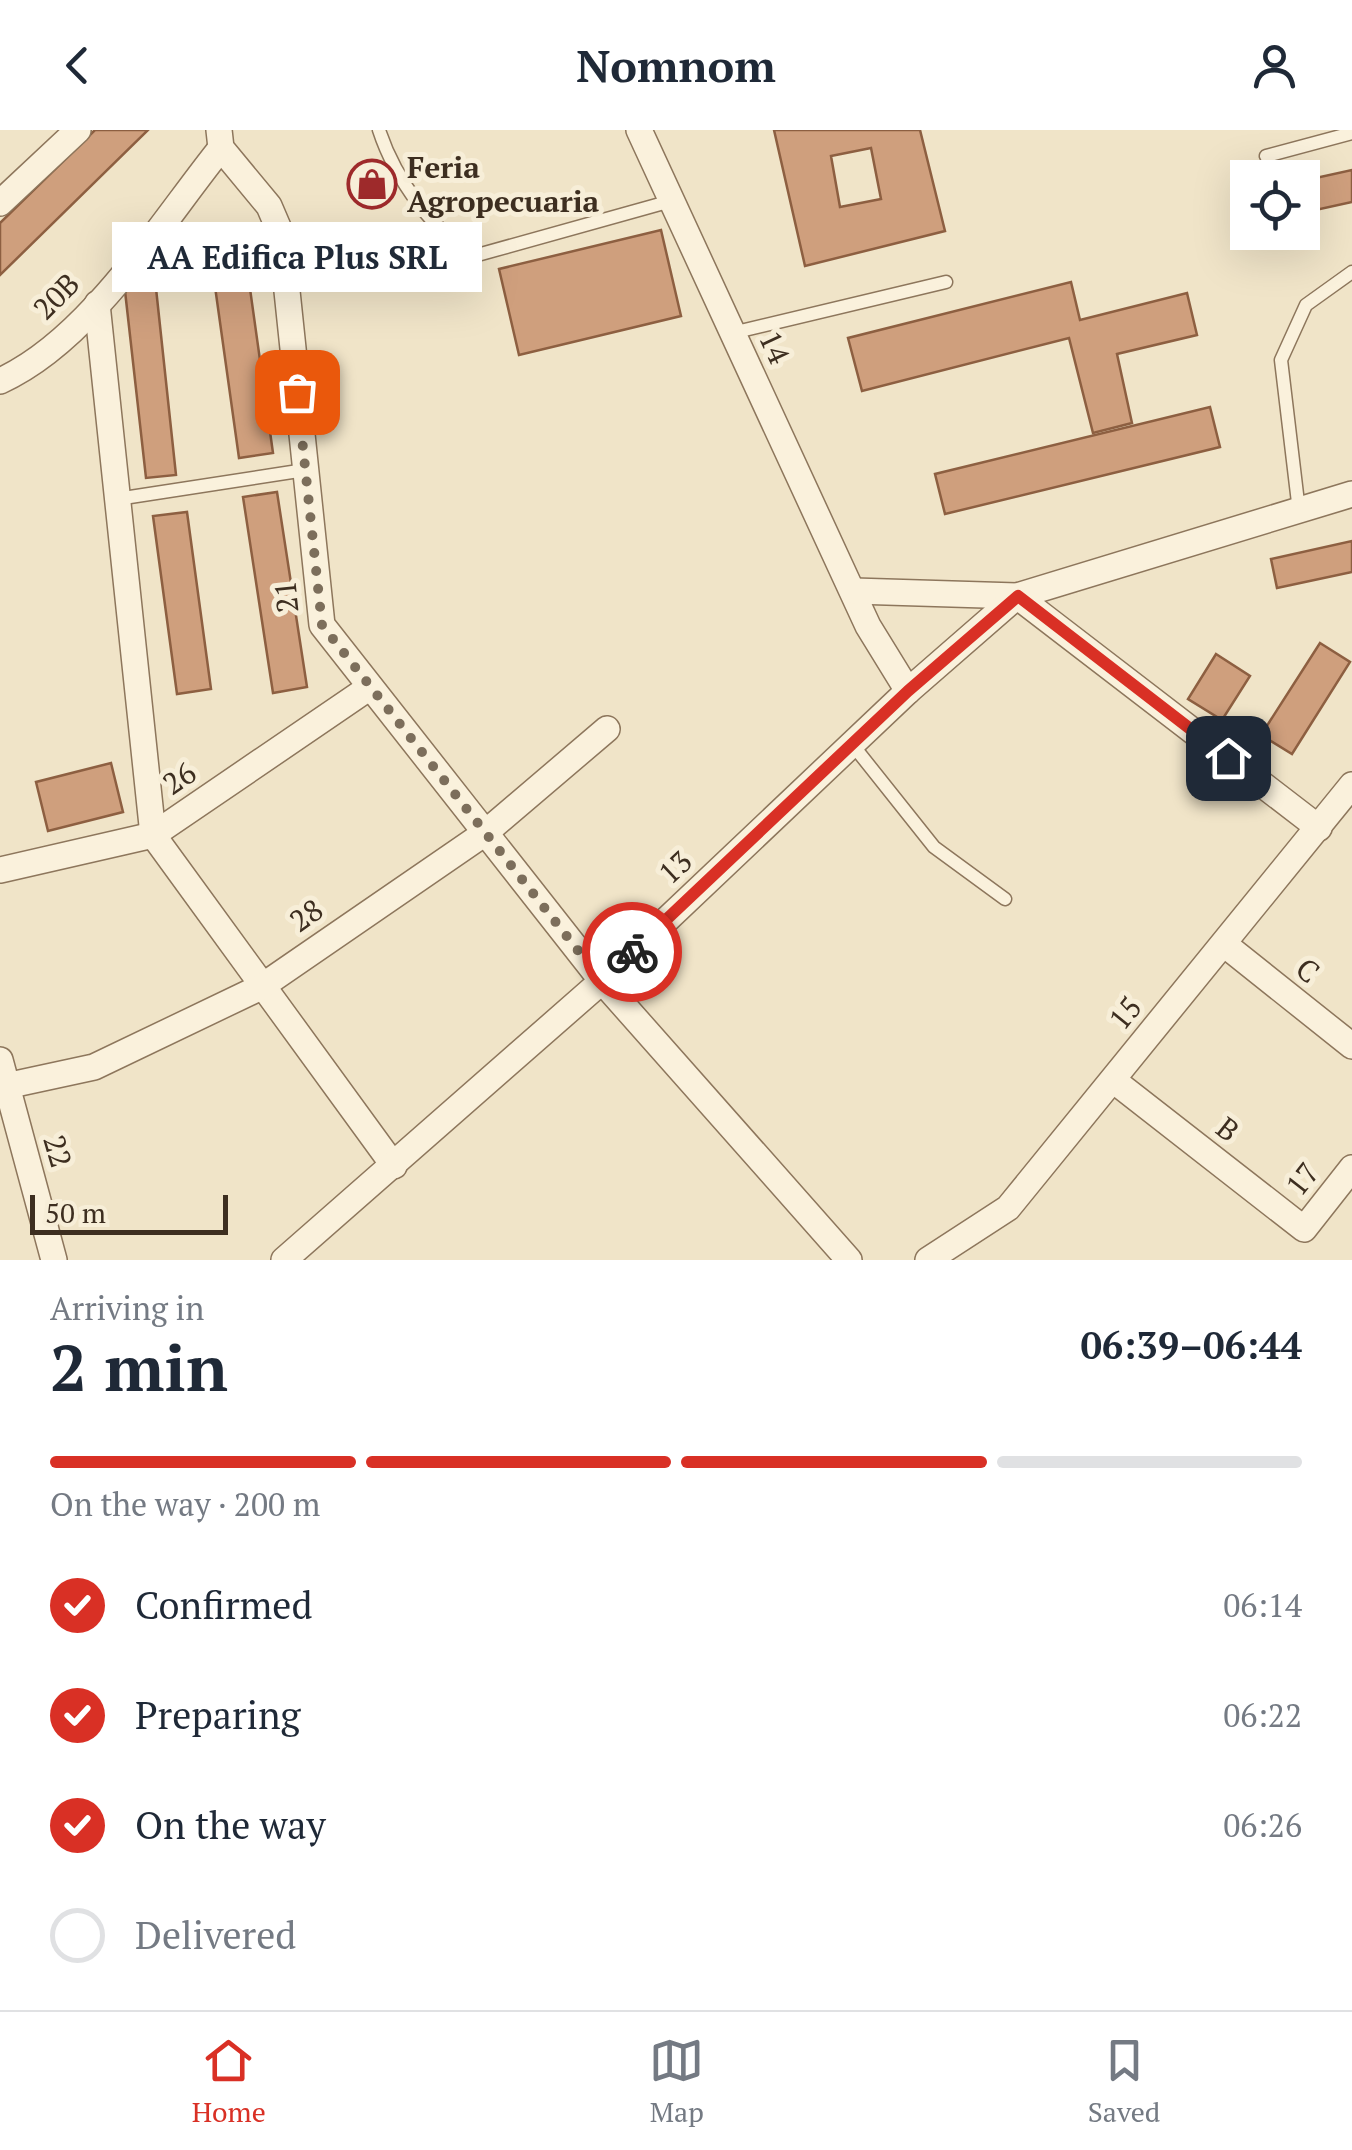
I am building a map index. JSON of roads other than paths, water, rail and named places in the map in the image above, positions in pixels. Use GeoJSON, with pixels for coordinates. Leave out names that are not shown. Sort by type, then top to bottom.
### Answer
{"type":"FeatureCollection","features":[{"type":"Feature","properties":{"kind":"street"},"geometry":{"type":"LineString","coordinates":[[0,203],[78,130]]}},
{"type":"Feature","properties":{"kind":"street","name":"14"},"geometry":{"type":"LineString","coordinates":[[639,130],[868,626],[908,691]]}},
{"type":"Feature","properties":{"kind":"street","name":"20B"},"geometry":{"type":"LineString","coordinates":[[0,380],[32,366],[97,304],[220,139]]}},
{"type":"Feature","properties":{"kind":"street","name":"21"},"geometry":{"type":"LineString","coordinates":[[220,139],[269,206],[282,234],[322,625],[602,981],[849,1260]]}},
{"type":"Feature","properties":{"kind":"street"},"geometry":{"type":"LineString","coordinates":[[97,304],[154,835],[394,1166]]}},
{"type":"Feature","properties":{"kind":"street","name":"13"},"geometry":{"type":"LineString","coordinates":[[854,591],[1018,596],[1352,494]]}},
{"type":"Feature","properties":{"kind":"street"},"geometry":{"type":"LineString","coordinates":[[1018,596],[1318,828]]}},
{"type":"Feature","properties":{"kind":"street","name":"13"},"geometry":{"type":"LineString","coordinates":[[284,1260],[602,981],[908,691],[1018,596]]}},
{"type":"Feature","properties":{"kind":"street","name":"26"},"geometry":{"type":"LineString","coordinates":[[0,870],[154,835],[370,687]]}},
{"type":"Feature","properties":{"kind":"street","name":"28"},"geometry":{"type":"LineString","coordinates":[[6,1086],[94,1067],[261,987],[485,832],[607,729]]}},
{"type":"Feature","properties":{"kind":"street","name":"15"},"geometry":{"type":"LineString","coordinates":[[928,1260],[1008,1208],[1350,792]]}},
{"type":"Feature","properties":{"kind":"street","name":"C"},"geometry":{"type":"LineString","coordinates":[[1224,944],[1352,1046]]}},
{"type":"Feature","properties":{"kind":"street","name":"22"},"geometry":{"type":"LineString","coordinates":[[0,1060],[54,1260]]}},
{"type":"Feature","properties":{"kind":"street","name":"B"},"geometry":{"type":"LineString","coordinates":[[1113,1080],[1304,1229]]}},
{"type":"Feature","properties":{"kind":"street","name":"17"},"geometry":{"type":"LineString","coordinates":[[1304,1229],[1352,1168]]}},
{"type":"Feature","properties":{"kind":"lane"},"geometry":{"type":"LineString","coordinates":[[379,130],[389,162],[402,182],[452,240],[481,254],[671,201]]}},
{"type":"Feature","properties":{"kind":"lane"},"geometry":{"type":"LineString","coordinates":[[1266,156],[1352,133]]}},
{"type":"Feature","properties":{"kind":"lane"},"geometry":{"type":"LineString","coordinates":[[1299,511],[1281,360],[1306,305],[1352,272]]}},
{"type":"Feature","properties":{"kind":"lane"},"geometry":{"type":"LineString","coordinates":[[732,333],[946,282]]}},
{"type":"Feature","properties":{"kind":"lane"},"geometry":{"type":"LineString","coordinates":[[117,499],[305,470]]}},
{"type":"Feature","properties":{"kind":"lane"},"geometry":{"type":"LineString","coordinates":[[852,744],[934,847],[1006,899]]}},
{"type":"Feature","properties":{"kind":"place","name":"Feria Agropecuaria"},"geometry":{"type":"Point","coordinates":[372,184]}},
{"type":"Feature","properties":{"kind":"place","name":"AA Edifica Plus SRL"},"geometry":{"type":"Point","coordinates":[297,392]}}]}
